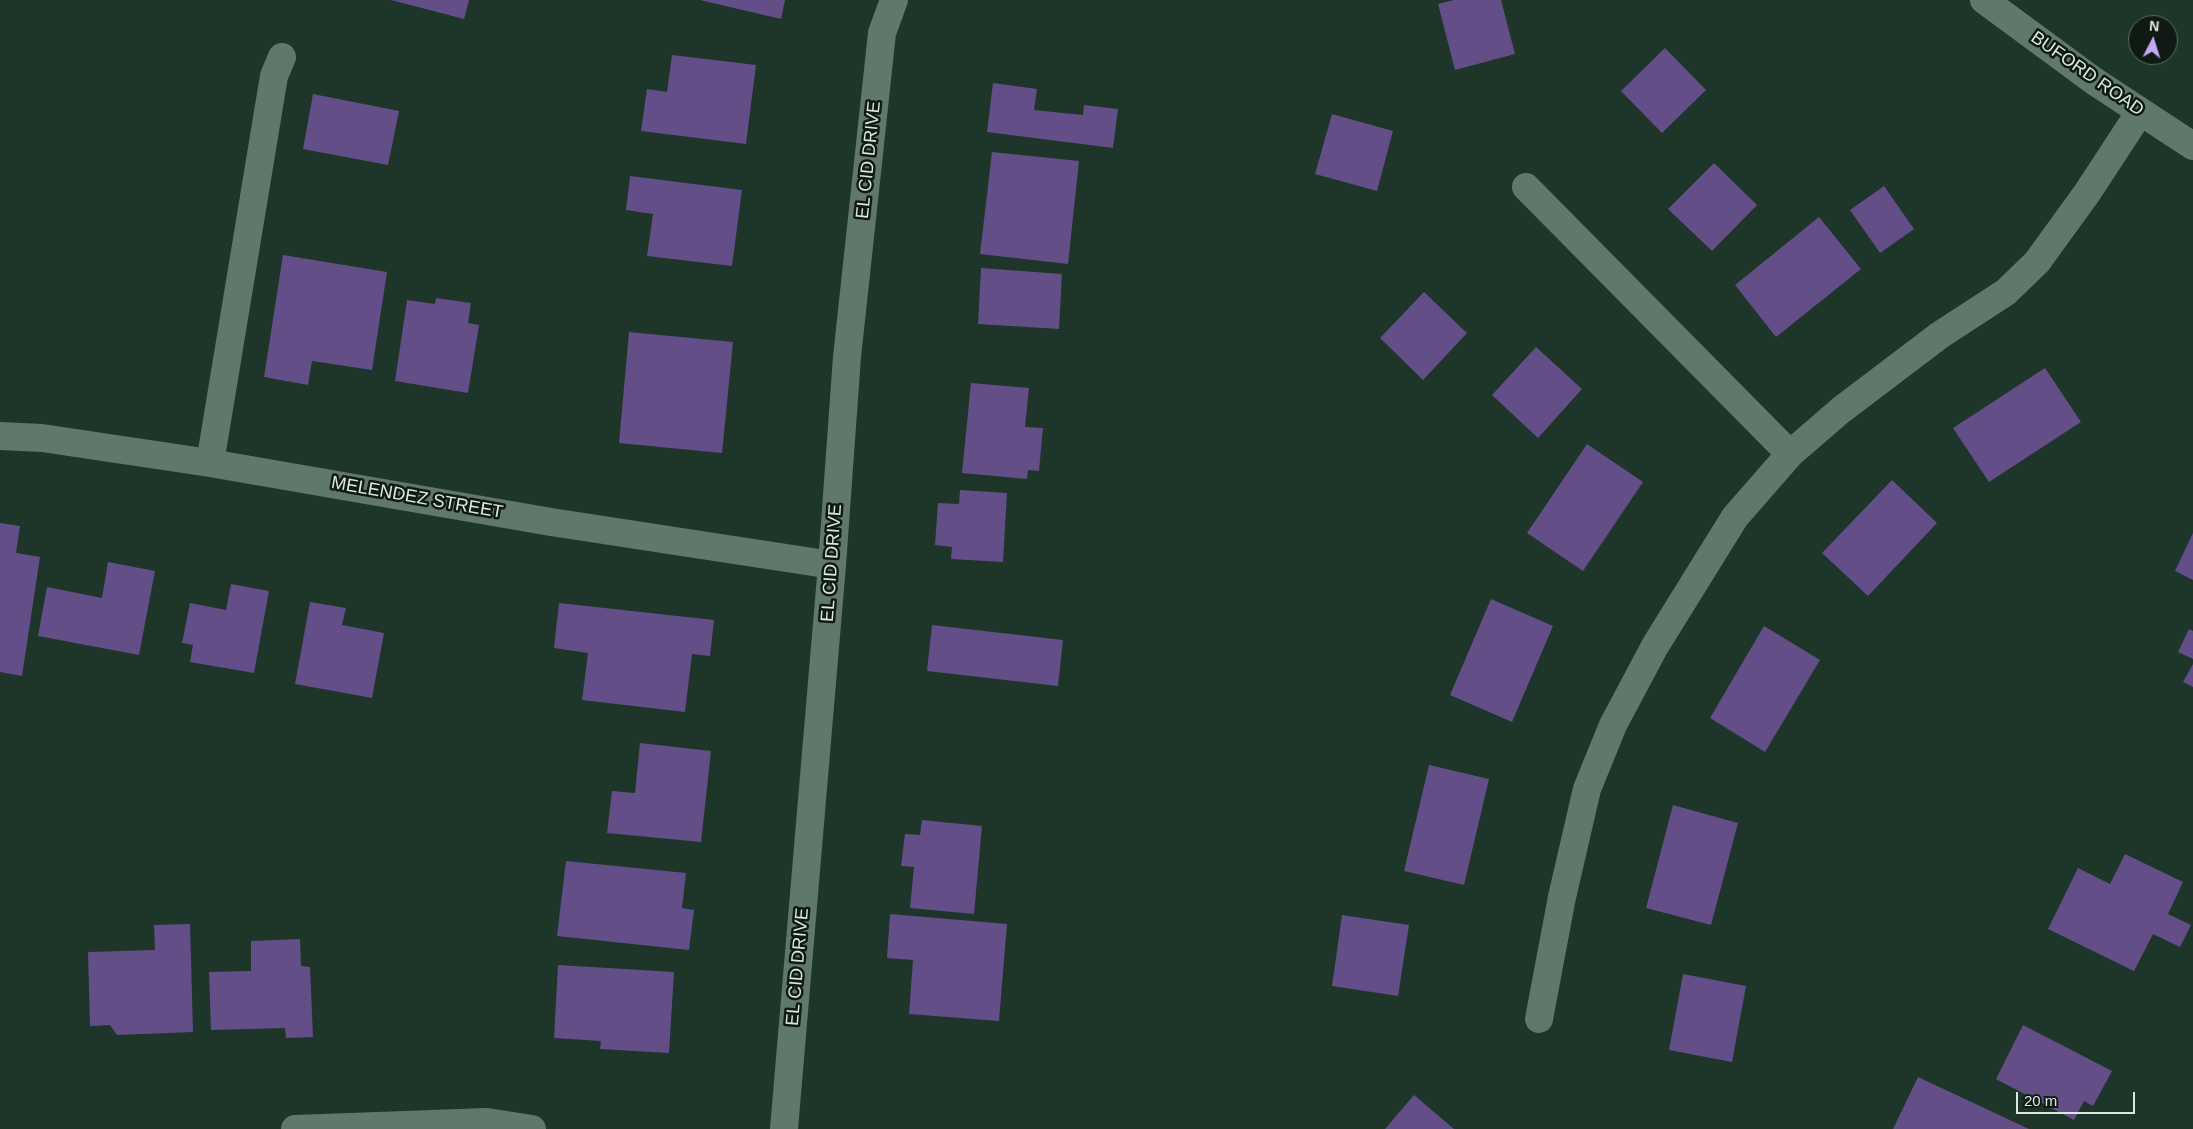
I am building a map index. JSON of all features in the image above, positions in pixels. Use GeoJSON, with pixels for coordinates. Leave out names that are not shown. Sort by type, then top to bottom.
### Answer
{"type":"FeatureCollection","features":[{"type":"Feature","properties":{"kind":"street","name":"EL CID DRIVE"},"geometry":{"type":"LineString","coordinates":[[784,1129],[832,565],[847,357],[881,43],[894,0]]}},
{"type":"Feature","properties":{"kind":"street","name":"BUFORD ROAD"},"geometry":{"type":"LineString","coordinates":[[1984,0],[2094,82],[2193,146]]}},
{"type":"Feature","properties":{"kind":"street"},"geometry":{"type":"LineString","coordinates":[[210,463],[274,76],[282,57]]}},
{"type":"Feature","properties":{"kind":"street"},"geometry":{"type":"LineString","coordinates":[[1539,1019],[1562,897],[1588,789],[1613,725],[1655,646],[1735,517],[1790,454],[1841,410],[1940,334],[2006,292],[2037,262],[2087,194],[2140,112]]}},
{"type":"Feature","properties":{"kind":"street"},"geometry":{"type":"LineString","coordinates":[[1526,187],[1790,454]]}},
{"type":"Feature","properties":{"kind":"street","name":"MELENDEZ STREET"},"geometry":{"type":"LineString","coordinates":[[0,436],[42,438],[210,463],[560,523],[832,565]]}},
{"type":"Feature","properties":{"kind":"street"},"geometry":{"type":"LineString","coordinates":[[295,1129],[487,1122],[532,1129]]}},
{"type":"Feature","properties":{"kind":"building"},"geometry":{"type":"Polygon","coordinates":[[[391,0],[469,0],[464,19],[391,0]]]}},
{"type":"Feature","properties":{"kind":"building"},"geometry":{"type":"Polygon","coordinates":[[[700,0],[785,0],[781,19],[700,0]]]}},
{"type":"Feature","properties":{"kind":"building"},"geometry":{"type":"Polygon","coordinates":[[[1454,0],[1501,0],[1515,54],[1455,70],[1438,4],[1454,0]]]}},
{"type":"Feature","properties":{"kind":"building"},"geometry":{"type":"Polygon","coordinates":[[[1665,48],[1706,90],[1662,133],[1621,91],[1665,48]]]}},
{"type":"Feature","properties":{"kind":"building"},"geometry":{"type":"Polygon","coordinates":[[[672,55],[756,65],[746,144],[641,131],[647,89],[667,92],[672,55]]]}},
{"type":"Feature","properties":{"kind":"building"},"geometry":{"type":"Polygon","coordinates":[[[993,83],[1037,89],[1034,110],[1083,115],[1084,105],[1118,109],[1113,148],[987,132],[993,83]]]}},
{"type":"Feature","properties":{"kind":"building"},"geometry":{"type":"Polygon","coordinates":[[[313,94],[399,111],[388,165],[303,149],[313,94]]]}},
{"type":"Feature","properties":{"kind":"building"},"geometry":{"type":"Polygon","coordinates":[[[1332,114],[1393,131],[1377,191],[1315,174],[1332,114]]]}},
{"type":"Feature","properties":{"kind":"building"},"geometry":{"type":"Polygon","coordinates":[[[992,152],[1079,161],[1068,264],[980,254],[992,152]]]}},
{"type":"Feature","properties":{"kind":"building"},"geometry":{"type":"Polygon","coordinates":[[[1714,163],[1757,205],[1712,251],[1668,209],[1714,163]]]}},
{"type":"Feature","properties":{"kind":"building"},"geometry":{"type":"Polygon","coordinates":[[[630,176],[742,190],[732,266],[647,256],[653,214],[626,210],[630,176]]]}},
{"type":"Feature","properties":{"kind":"building"},"geometry":{"type":"Polygon","coordinates":[[[1884,186],[1914,229],[1880,253],[1850,210],[1884,186]]]}},
{"type":"Feature","properties":{"kind":"building"},"geometry":{"type":"Polygon","coordinates":[[[1819,217],[1861,269],[1776,337],[1735,285],[1819,217]]]}},
{"type":"Feature","properties":{"kind":"building"},"geometry":{"type":"Polygon","coordinates":[[[283,255],[387,272],[372,370],[312,361],[308,385],[264,377],[283,255]]]}},
{"type":"Feature","properties":{"kind":"building"},"geometry":{"type":"Polygon","coordinates":[[[981,268],[1062,274],[1059,329],[978,324],[981,268]]]}},
{"type":"Feature","properties":{"kind":"building"},"geometry":{"type":"Polygon","coordinates":[[[1424,292],[1467,333],[1423,380],[1380,338],[1424,292]]]}},
{"type":"Feature","properties":{"kind":"building"},"geometry":{"type":"Polygon","coordinates":[[[436,298],[471,303],[468,323],[479,325],[468,393],[395,381],[407,300],[435,304],[436,298]]]}},
{"type":"Feature","properties":{"kind":"building"},"geometry":{"type":"Polygon","coordinates":[[[629,332],[733,342],[722,453],[619,443],[629,332]]]}},
{"type":"Feature","properties":{"kind":"building"},"geometry":{"type":"Polygon","coordinates":[[[1536,347],[1582,389],[1538,438],[1492,395],[1536,347]]]}},
{"type":"Feature","properties":{"kind":"building"},"geometry":{"type":"Polygon","coordinates":[[[2045,368],[2081,422],[1989,482],[1953,428],[2045,368]]]}},
{"type":"Feature","properties":{"kind":"building"},"geometry":{"type":"Polygon","coordinates":[[[971,383],[1029,388],[1025,427],[1043,428],[1039,471],[1028,470],[1027,479],[962,473],[971,383]]]}},
{"type":"Feature","properties":{"kind":"building"},"geometry":{"type":"Polygon","coordinates":[[[1587,444],[1643,482],[1583,571],[1527,533],[1587,444]]]}},
{"type":"Feature","properties":{"kind":"building"},"geometry":{"type":"Polygon","coordinates":[[[1892,480],[1937,523],[1868,596],[1822,553],[1892,480]]]}},
{"type":"Feature","properties":{"kind":"building"},"geometry":{"type":"Polygon","coordinates":[[[960,490],[1007,493],[1003,562],[951,559],[952,547],[935,545],[938,503],[959,504],[960,490]]]}},
{"type":"Feature","properties":{"kind":"building"},"geometry":{"type":"Polygon","coordinates":[[[0,523],[20,526],[16,553],[40,557],[22,676],[0,672],[0,523]]]}},
{"type":"Feature","properties":{"kind":"building"},"geometry":{"type":"Polygon","coordinates":[[[2193,533],[2193,580],[2175,571],[2193,533]]]}},
{"type":"Feature","properties":{"kind":"building"},"geometry":{"type":"Polygon","coordinates":[[[108,562],[155,571],[139,655],[38,636],[47,587],[102,598],[108,562]]]}},
{"type":"Feature","properties":{"kind":"building"},"geometry":{"type":"Polygon","coordinates":[[[231,584],[269,591],[254,673],[190,662],[193,645],[182,643],[190,603],[226,610],[231,584]]]}},
{"type":"Feature","properties":{"kind":"building"},"geometry":{"type":"Polygon","coordinates":[[[1491,599],[1553,626],[1512,722],[1450,695],[1491,599]]]}},
{"type":"Feature","properties":{"kind":"building"},"geometry":{"type":"Polygon","coordinates":[[[310,602],[346,608],[342,625],[384,633],[372,698],[295,684],[310,602]]]}},
{"type":"Feature","properties":{"kind":"building"},"geometry":{"type":"Polygon","coordinates":[[[559,603],[714,620],[710,656],[692,654],[685,712],[582,700],[588,653],[554,648],[559,603]]]}},
{"type":"Feature","properties":{"kind":"building"},"geometry":{"type":"Polygon","coordinates":[[[932,625],[1063,640],[1058,686],[927,671],[932,625]]]}},
{"type":"Feature","properties":{"kind":"building"},"geometry":{"type":"Polygon","coordinates":[[[1764,626],[1820,660],[1765,752],[1710,718],[1764,626]]]}},
{"type":"Feature","properties":{"kind":"building"},"geometry":{"type":"Polygon","coordinates":[[[2189,629],[2193,631],[2193,659],[2178,652],[2189,629]]]}},
{"type":"Feature","properties":{"kind":"building"},"geometry":{"type":"Polygon","coordinates":[[[2193,664],[2193,687],[2183,682],[2193,664]]]}},
{"type":"Feature","properties":{"kind":"building"},"geometry":{"type":"Polygon","coordinates":[[[640,743],[711,751],[701,842],[607,833],[612,791],[635,793],[640,743]]]}},
{"type":"Feature","properties":{"kind":"building"},"geometry":{"type":"Polygon","coordinates":[[[1429,765],[1489,779],[1464,885],[1404,871],[1429,765]]]}},
{"type":"Feature","properties":{"kind":"building"},"geometry":{"type":"Polygon","coordinates":[[[1673,805],[1738,823],[1711,925],[1646,908],[1673,805]]]}},
{"type":"Feature","properties":{"kind":"building"},"geometry":{"type":"Polygon","coordinates":[[[922,820],[982,826],[974,914],[910,908],[914,867],[901,866],[905,834],[920,835],[922,820]]]}},
{"type":"Feature","properties":{"kind":"building"},"geometry":{"type":"Polygon","coordinates":[[[2125,854],[2183,882],[2168,914],[2191,925],[2180,947],[2153,934],[2134,971],[2048,929],[2078,868],[2110,884],[2125,854]]]}},
{"type":"Feature","properties":{"kind":"building"},"geometry":{"type":"Polygon","coordinates":[[[566,861],[686,873],[682,908],[694,910],[689,950],[557,936],[566,861]]]}},
{"type":"Feature","properties":{"kind":"building"},"geometry":{"type":"Polygon","coordinates":[[[890,914],[1007,924],[999,1021],[909,1014],[913,960],[887,958],[890,914]]]}},
{"type":"Feature","properties":{"kind":"building"},"geometry":{"type":"Polygon","coordinates":[[[1342,915],[1409,925],[1398,996],[1332,986],[1342,915]]]}},
{"type":"Feature","properties":{"kind":"building"},"geometry":{"type":"Polygon","coordinates":[[[190,924],[193,1032],[117,1035],[110,1025],[90,1026],[88,952],[155,950],[154,925],[190,924]]]}},
{"type":"Feature","properties":{"kind":"building"},"geometry":{"type":"Polygon","coordinates":[[[300,939],[301,966],[310,967],[313,1037],[286,1038],[285,1028],[211,1030],[209,972],[251,971],[251,941],[300,939]]]}},
{"type":"Feature","properties":{"kind":"building"},"geometry":{"type":"Polygon","coordinates":[[[558,965],[674,972],[669,1053],[600,1049],[601,1041],[554,1038],[558,965]]]}},
{"type":"Feature","properties":{"kind":"building"},"geometry":{"type":"Polygon","coordinates":[[[1683,974],[1746,986],[1732,1062],[1669,1050],[1683,974]]]}},
{"type":"Feature","properties":{"kind":"building"},"geometry":{"type":"Polygon","coordinates":[[[2023,1025],[2112,1071],[2093,1106],[2084,1101],[2074,1120],[1996,1079],[2023,1025]]]}},
{"type":"Feature","properties":{"kind":"building"},"geometry":{"type":"Polygon","coordinates":[[[1918,1077],[2029,1129],[1893,1129],[1918,1077]]]}},
{"type":"Feature","properties":{"kind":"building"},"geometry":{"type":"Polygon","coordinates":[[[1414,1095],[1454,1129],[1385,1129],[1414,1095]]]}}]}
